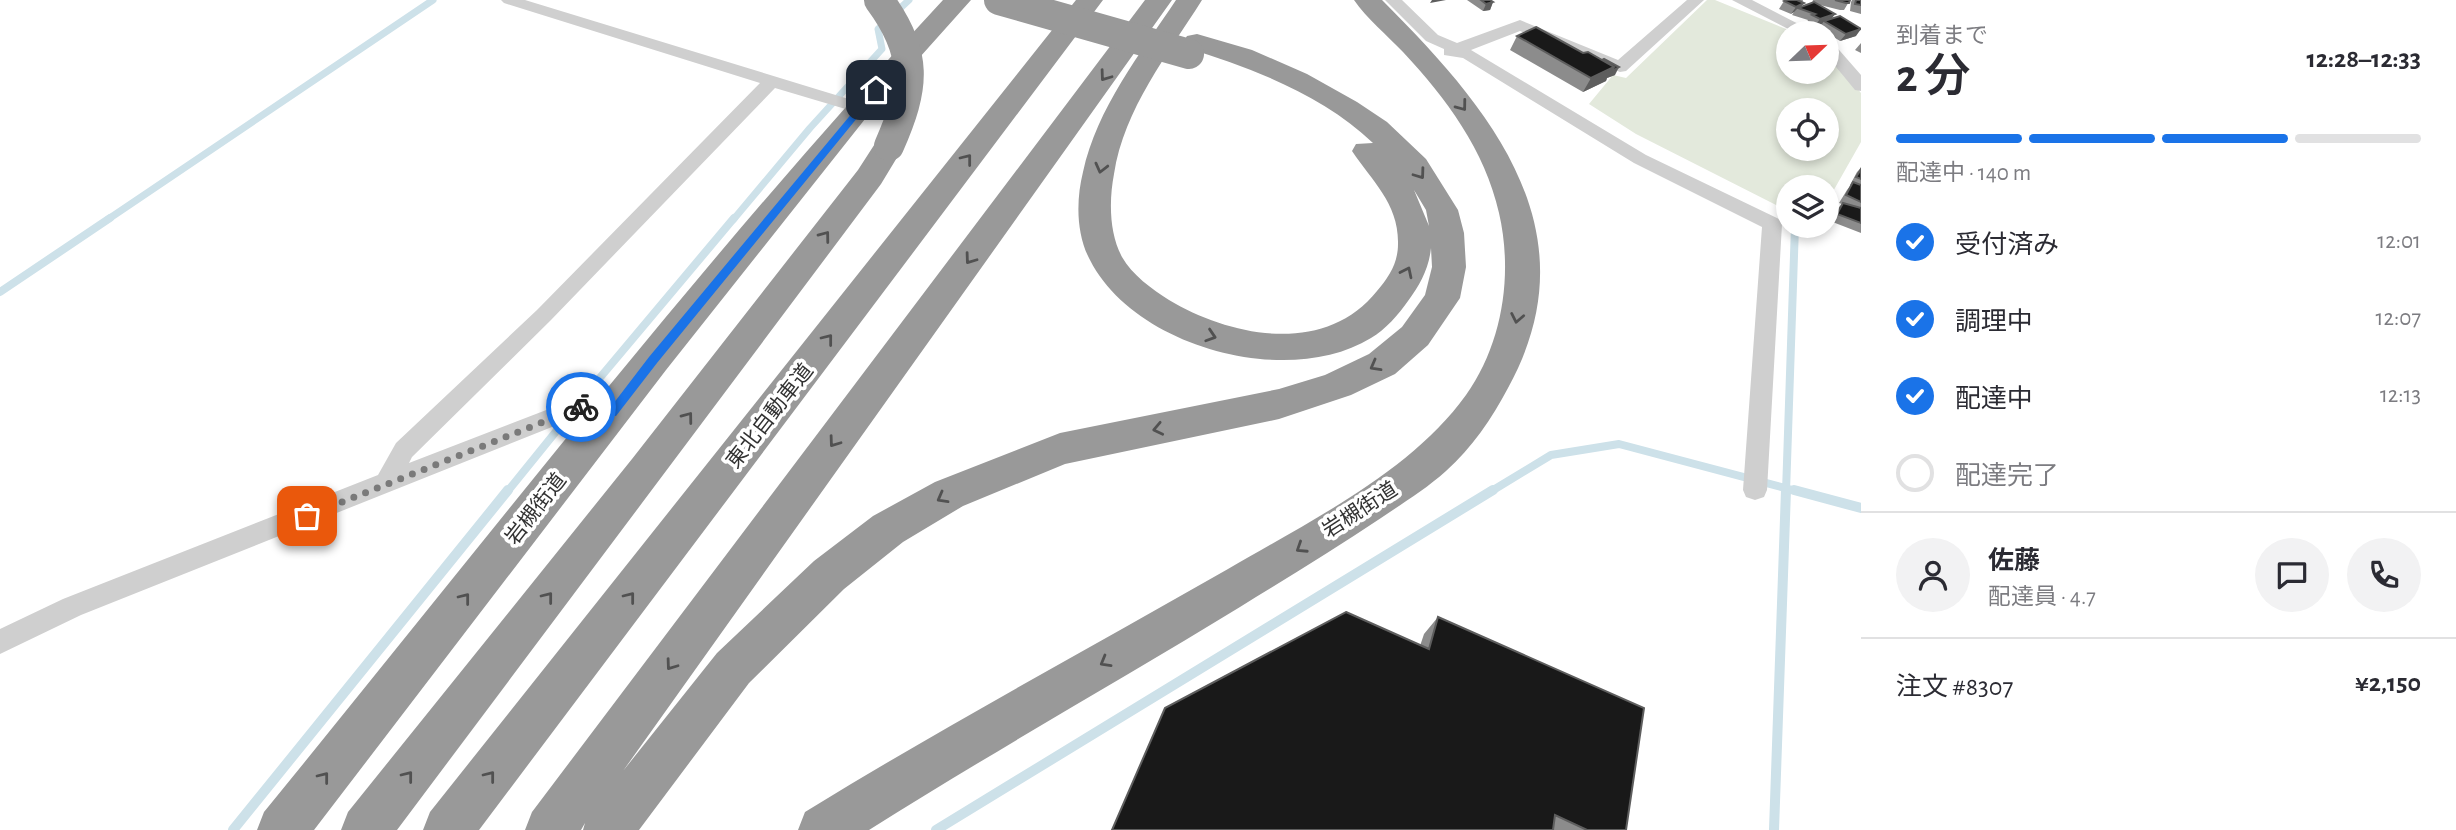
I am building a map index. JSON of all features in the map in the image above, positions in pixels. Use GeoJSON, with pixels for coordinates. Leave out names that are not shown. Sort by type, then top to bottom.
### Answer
{"type":"FeatureCollection","features":[{"type":"Feature","properties":{"kind":"highway"},"geometry":{"type":"LineString","coordinates":[[366,830],[646,471],[870,177],[889,146],[905,111],[912,79],[901,30],[879,0]]}},
{"type":"Feature","properties":{"kind":"highway","name":"岩槻街道"},"geometry":{"type":"LineString","coordinates":[[282,830],[653,360],[843,103],[958,0]]}},
{"type":"Feature","properties":{"kind":"highway"},"geometry":{"type":"LineString","coordinates":[[608,830],[733,668],[829,575],[888,529],[948,494],[1060,449],[1279,404],[1338,385],[1382,364],[1415,336],[1441,298],[1449,267],[1442,211],[1415,166],[1376,128],[1347,108],[1297,80],[1242,56],[1193,48],[999,0]]}},
{"type":"Feature","properties":{"kind":"highway"},"geometry":{"type":"LineString","coordinates":[[1048,0],[1193,48],[1285,93],[1327,119],[1370,153],[1398,189],[1412,225],[1413,259],[1398,289],[1381,312],[1350,334],[1322,343],[1288,347],[1234,343],[1173,321],[1134,294],[1112,270],[1097,233],[1095,203],[1099,171],[1120,110],[1189,0]]}},
{"type":"Feature","properties":{"kind":"highway","name":"東北自動車道"},"geometry":{"type":"LineString","coordinates":[[448,830],[1090,0]]}},
{"type":"Feature","properties":{"kind":"highway"},"geometry":{"type":"LineString","coordinates":[[550,830],[1158,0]]}},
{"type":"Feature","properties":{"kind":"highway","name":"岩槻街道"},"geometry":{"type":"LineString","coordinates":[[823,830],[944,754],[1280,561],[1410,478],[1452,441],[1483,399],[1506,358],[1518,321],[1522,242],[1514,202],[1440,54],[1367,0]]}},
{"type":"Feature","properties":{"kind":"street"},"geometry":{"type":"LineString","coordinates":[[509,0],[843,103]]}},
{"type":"Feature","properties":{"kind":"street"},"geometry":{"type":"LineString","coordinates":[[1393,0],[1433,38],[1440,54],[1640,159],[1772,224],[1755,479]]}},
{"type":"Feature","properties":{"kind":"street"},"geometry":{"type":"LineString","coordinates":[[1440,54],[1520,25],[1620,67],[1696,0]]}},
{"type":"Feature","properties":{"kind":"street"},"geometry":{"type":"LineString","coordinates":[[1740,0],[1783,21]]}},
{"type":"Feature","properties":{"kind":"street"},"geometry":{"type":"LineString","coordinates":[[1839,60],[1861,86]]}},
{"type":"Feature","properties":{"kind":"street"},"geometry":{"type":"LineString","coordinates":[[385,485],[404,450],[544,315],[773,80]]}},
{"type":"Feature","properties":{"kind":"street"},"geometry":{"type":"LineString","coordinates":[[0,642],[72,607],[567,411],[586,406],[612,413]]}},
{"type":"Feature","properties":{"kind":"shaded area"},"geometry":{"type":"Polygon","coordinates":[[[1707,0],[1715,0],[1776,25],[1776,84],[1839,84],[1839,66],[1861,93],[1861,142],[1839,181],[1839,175],[1776,175],[1776,205],[1636,134],[1589,104],[1613,75],[1626,78],[1707,0]]]}},
{"type":"Feature","properties":{"kind":"building"},"geometry":{"type":"Polygon","coordinates":[[[1784,1],[1804,3],[1796,7],[1784,1]]]}},
{"type":"Feature","properties":{"kind":"building"},"geometry":{"type":"Polygon","coordinates":[[[1814,2],[1835,14],[1820,19],[1812,15],[1815,14],[1798,8],[1814,2]]]}},
{"type":"Feature","properties":{"kind":"building"},"geometry":{"type":"Polygon","coordinates":[[[1840,16],[1861,29],[1846,34],[1839,30],[1839,21],[1824,21],[1840,16]]]}},
{"type":"Feature","properties":{"kind":"building"},"geometry":{"type":"Polygon","coordinates":[[[1536,27],[1614,67],[1591,78],[1517,36],[1536,27]]]}},
{"type":"Feature","properties":{"kind":"building"},"geometry":{"type":"Polygon","coordinates":[[[1602,60],[1619,67],[1612,71],[1614,67],[1602,60]]]}},
{"type":"Feature","properties":{"kind":"building"},"geometry":{"type":"Polygon","coordinates":[[[1853,182],[1861,185],[1861,202],[1846,195],[1853,182]]]}},
{"type":"Feature","properties":{"kind":"building"},"geometry":{"type":"Polygon","coordinates":[[[1843,203],[1861,208],[1861,223],[1839,215],[1843,203]]]}},
{"type":"Feature","properties":{"kind":"building"},"geometry":{"type":"Polygon","coordinates":[[[1346,612],[1429,649],[1438,617],[1644,708],[1626,830],[1587,830],[1555,815],[1553,830],[1112,830],[1165,708],[1346,612]]]}},
{"type":"Feature","properties":{"kind":"waterway"},"geometry":{"type":"LineString","coordinates":[[107,220],[433,0]]}},
{"type":"Feature","properties":{"kind":"waterway"},"geometry":{"type":"LineString","coordinates":[[733,220],[810,128],[882,49],[878,29],[909,0]]}},
{"type":"Feature","properties":{"kind":"waterway"},"geometry":{"type":"LineString","coordinates":[[0,292],[110,218]]}},
{"type":"Feature","properties":{"kind":"waterway"},"geometry":{"type":"LineString","coordinates":[[593,386],[734,218]]}},
{"type":"Feature","properties":{"kind":"waterway"},"geometry":{"type":"LineString","coordinates":[[1786,488],[1795,238]]}},
{"type":"Feature","properties":{"kind":"waterway"},"geometry":{"type":"LineString","coordinates":[[507,492],[558,429]]}},
{"type":"Feature","properties":{"kind":"waterway"},"geometry":{"type":"LineString","coordinates":[[1490,492],[1551,455],[1619,444],[1786,488]]}},
{"type":"Feature","properties":{"kind":"waterway"},"geometry":{"type":"LineString","coordinates":[[1786,488],[1800,492]]}},
{"type":"Feature","properties":{"kind":"waterway"},"geometry":{"type":"LineString","coordinates":[[233,830],[508,490]]}},
{"type":"Feature","properties":{"kind":"waterway"},"geometry":{"type":"LineString","coordinates":[[936,830],[1493,490]]}},
{"type":"Feature","properties":{"kind":"waterway"},"geometry":{"type":"LineString","coordinates":[[1774,830],[1786,490]]}},
{"type":"Feature","properties":{"kind":"waterway"},"geometry":{"type":"LineString","coordinates":[[1794,490],[1861,508]]}},
{"type":"Feature","properties":{"kind":"way so far"},"geometry":{"type":"LineString","coordinates":[[307,516],[581,407]]}},
{"type":"Feature","properties":{"kind":"route"},"geometry":{"type":"LineString","coordinates":[[581,407],[612,413],[876,90]]}}]}
